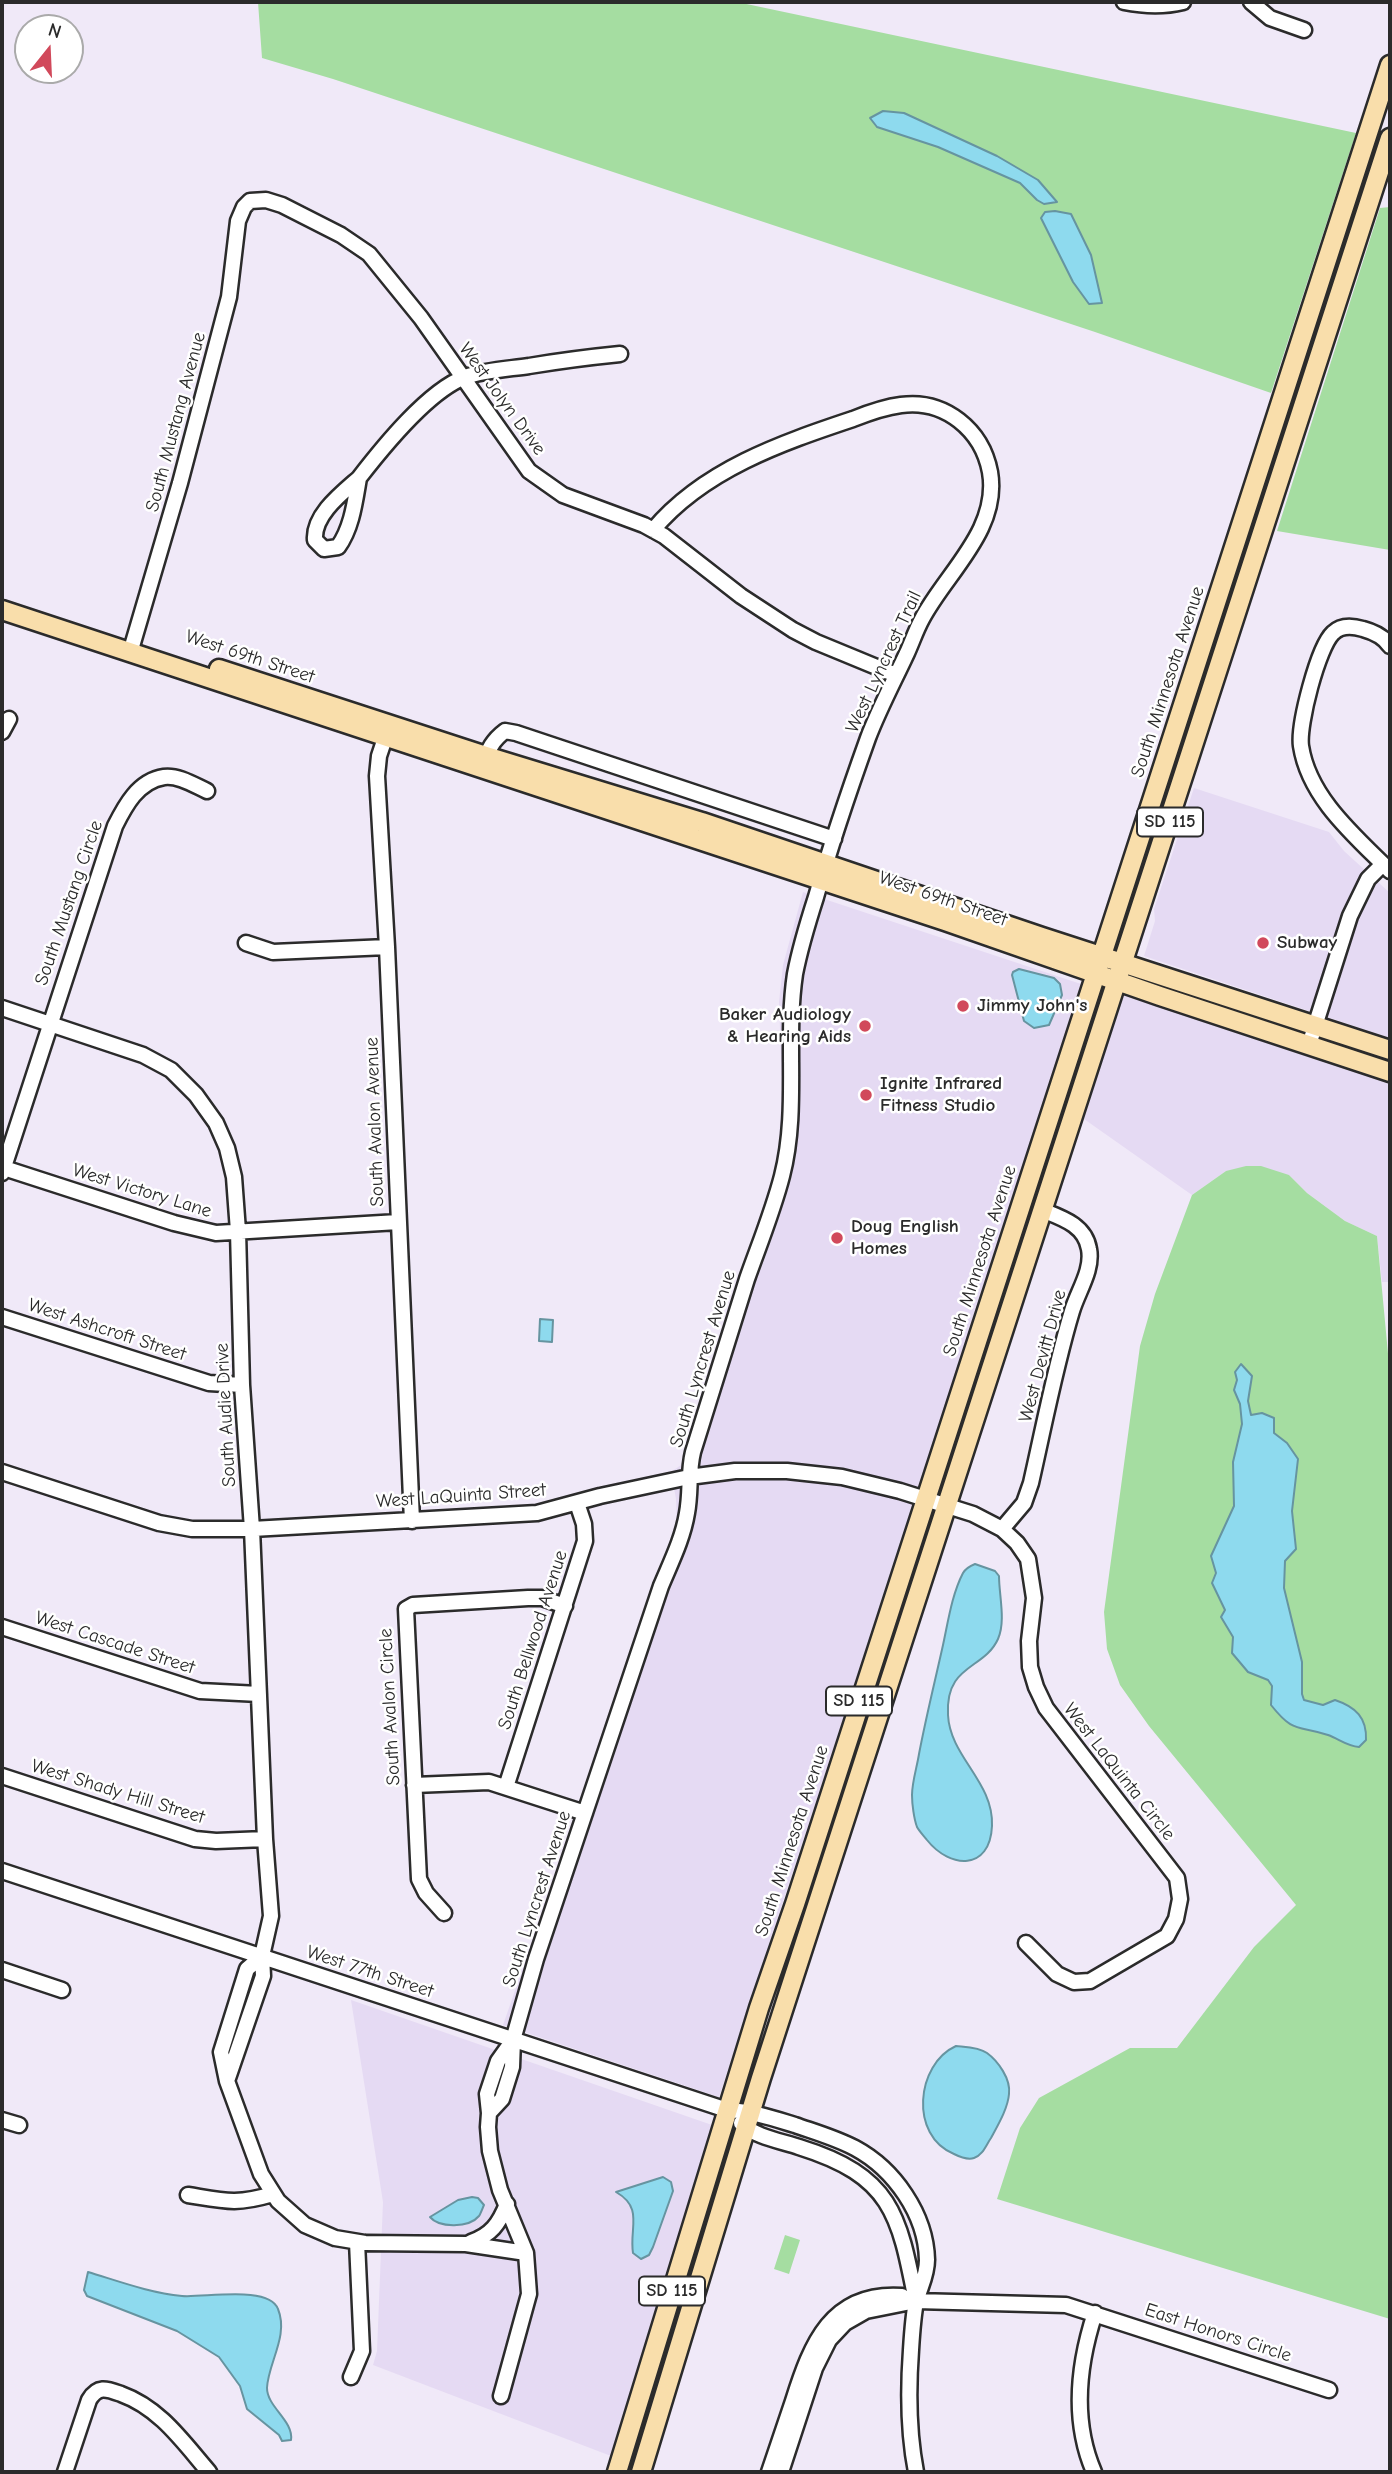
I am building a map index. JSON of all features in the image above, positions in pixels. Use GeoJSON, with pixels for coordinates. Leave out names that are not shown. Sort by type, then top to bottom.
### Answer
{"type":"FeatureCollection","features":[{"type":"Feature","properties":{"kind":"main road","name":"South Minnesota Avenue"},"geometry":{"type":"LineString","coordinates":[[617,2472],[727,2110],[1390,65]]}},
{"type":"Feature","properties":{"kind":"main road","name":"SD 115"},"geometry":{"type":"LineString","coordinates":[[641,2472],[748,2120],[1042,1210],[1125,963],[1390,138]]}},
{"type":"Feature","properties":{"kind":"main road","name":"West 69th Street"},"geometry":{"type":"LineString","coordinates":[[2,598],[132,647]]}},
{"type":"Feature","properties":{"kind":"main road","name":"West 69th Street"},"geometry":{"type":"LineString","coordinates":[[2,610],[132,647],[484,762],[821,880],[1099,965],[1125,963],[1390,1050]]}},
{"type":"Feature","properties":{"kind":"main road","name":"West 69th Street"},"geometry":{"type":"LineString","coordinates":[[484,762],[826,863],[1099,965],[1118,982],[1390,1072]]}},
{"type":"Feature","properties":{"kind":"street"},"geometry":{"type":"LineString","coordinates":[[1124,2],[1142,6],[1183,2]]}},
{"type":"Feature","properties":{"kind":"street"},"geometry":{"type":"LineString","coordinates":[[1251,2],[1270,18],[1304,30]]}},
{"type":"Feature","properties":{"kind":"street","name":"West Jolyn Drive"},"geometry":{"type":"LineString","coordinates":[[250,201],[267,200],[282,205],[341,235],[369,254],[421,318],[529,471],[547,485],[563,495],[653,530],[741,596],[793,630],[896,675]]}},
{"type":"Feature","properties":{"kind":"street","name":"South Mustang Avenue"},"geometry":{"type":"LineString","coordinates":[[132,647],[180,484],[229,297],[238,221],[250,201]]}},
{"type":"Feature","properties":{"kind":"street"},"geometry":{"type":"LineString","coordinates":[[359,478],[343,541],[338,547],[324,549],[315,540],[320,520],[359,478],[383,446],[440,393],[463,378],[500,370],[620,354]]}},
{"type":"Feature","properties":{"kind":"street","name":"West Lyncrest Trail"},"geometry":{"type":"LineString","coordinates":[[653,530],[692,493],[718,475],[779,446],[877,410],[904,404],[926,406],[946,412],[965,424],[982,448],[990,471],[988,511],[966,556],[933,599],[896,675],[869,736],[826,863]]}},
{"type":"Feature","properties":{"kind":"street"},"geometry":{"type":"LineString","coordinates":[[1309,1045],[1350,916],[1368,878],[1386,868],[1347,830],[1311,776],[1304,758],[1300,732],[1302,716],[1331,634],[1336,630],[1352,626],[1374,633],[1386,640],[1390,646]]}},
{"type":"Feature","properties":{"kind":"street","name":"South Avalon Avenue"},"geometry":{"type":"LineString","coordinates":[[388,731],[379,756],[377,776],[412,1521]]}},
{"type":"Feature","properties":{"kind":"street"},"geometry":{"type":"LineString","coordinates":[[484,762],[496,738],[505,731],[516,733],[834,839]]}},
{"type":"Feature","properties":{"kind":"street","name":"South Mustang Circle"},"geometry":{"type":"LineString","coordinates":[[49,1023],[115,826],[127,802],[143,787],[165,777],[184,780],[207,791]]}},
{"type":"Feature","properties":{"kind":"street","name":"South Lyncrest Avenue"},"geometry":{"type":"LineString","coordinates":[[501,2396],[529,2294],[526,2253],[500,2190],[490,2151],[487,2094],[498,2061],[513,2040],[536,1959],[661,1586],[680,1542],[687,1515],[693,1452],[782,1176],[792,1103],[791,1035],[795,977],[801,946],[826,863]]}},
{"type":"Feature","properties":{"kind":"street"},"geometry":{"type":"LineString","coordinates":[[246,943],[273,952],[387,947]]}},
{"type":"Feature","properties":{"kind":"street","name":"South Audie Drive"},"geometry":{"type":"LineString","coordinates":[[2,1008],[143,1055],[172,1070],[196,1095],[216,1123],[228,1148],[238,1231],[242,1385],[252,1529],[265,1839],[271,1916],[262,1956],[263,1976],[227,2081],[261,2174],[273,2194]]}},
{"type":"Feature","properties":{"kind":"street"},"geometry":{"type":"LineString","coordinates":[[3,1171],[49,1023]]}},
{"type":"Feature","properties":{"kind":"street","name":"West Victory Lane"},"geometry":{"type":"LineString","coordinates":[[3,1171],[198,1230],[216,1233],[398,1222]]}},
{"type":"Feature","properties":{"kind":"street","name":"West Devitt Drive"},"geometry":{"type":"LineString","coordinates":[[1002,1529],[1024,1503],[1031,1483],[1072,1309],[1089,1265],[1089,1249],[1082,1232],[1068,1220],[1042,1210]]}},
{"type":"Feature","properties":{"kind":"street","name":"West Ashcroft Street"},"geometry":{"type":"LineString","coordinates":[[2,1317],[209,1384],[242,1385]]}},
{"type":"Feature","properties":{"kind":"street","name":"West LaQuinta Street"},"geometry":{"type":"LineString","coordinates":[[2,1472],[159,1523],[192,1530],[537,1513],[690,1477],[735,1471],[788,1471],[842,1477],[947,1506]]}},
{"type":"Feature","properties":{"kind":"street","name":"South Bellwood Avenue"},"geometry":{"type":"LineString","coordinates":[[506,1787],[585,1541],[584,1524],[577,1503]]}},
{"type":"Feature","properties":{"kind":"street","name":"West LaQuinta Circle"},"geometry":{"type":"LineString","coordinates":[[947,1506],[973,1514],[1002,1529],[1017,1543],[1028,1559],[1034,1598],[1029,1642],[1030,1667],[1041,1698],[1177,1878],[1180,1899],[1176,1919],[1167,1936],[1090,1981],[1074,1982],[1057,1974],[1026,1943]]}},
{"type":"Feature","properties":{"kind":"street","name":"South Avalon Circle"},"geometry":{"type":"LineString","coordinates":[[444,1913],[426,1894],[419,1880],[406,1609],[413,1605],[528,1598],[542,1598],[565,1606]]}},
{"type":"Feature","properties":{"kind":"street","name":"West Cascade Street"},"geometry":{"type":"LineString","coordinates":[[2,1627],[200,1691],[259,1694]]}},
{"type":"Feature","properties":{"kind":"street","name":"West Shady Hill Street"},"geometry":{"type":"LineString","coordinates":[[2,1776],[195,1839],[265,1839]]}},
{"type":"Feature","properties":{"kind":"street"},"geometry":{"type":"LineString","coordinates":[[414,1785],[489,1782],[585,1813]]}},
{"type":"Feature","properties":{"kind":"street","name":"West 77th Street"},"geometry":{"type":"LineString","coordinates":[[2,1871],[727,2110],[831,2158],[856,2172],[874,2188],[893,2213],[900,2228],[916,2301]]}},
{"type":"Feature","properties":{"kind":"street"},"geometry":{"type":"LineString","coordinates":[[2,1970],[62,1990]]}},
{"type":"Feature","properties":{"kind":"street"},"geometry":{"type":"LineString","coordinates":[[2,2120],[19,2125]]}},
{"type":"Feature","properties":{"kind":"street","name":"West 77th Street"},"geometry":{"type":"LineString","coordinates":[[748,2120],[842,2141],[872,2158],[897,2183],[917,2217],[925,2245],[926,2272],[916,2301],[911,2358],[908,2419],[916,2472]]}},
{"type":"Feature","properties":{"kind":"street"},"geometry":{"type":"LineString","coordinates":[[188,2195],[234,2202],[250,2201],[273,2194],[306,2225],[335,2238],[357,2242],[466,2244],[526,2253]]}},
{"type":"Feature","properties":{"kind":"street"},"geometry":{"type":"LineString","coordinates":[[466,2244],[485,2237],[498,2225],[507,2204]]}},
{"type":"Feature","properties":{"kind":"street"},"geometry":{"type":"LineString","coordinates":[[351,2377],[362,2351],[357,2242]]}},
{"type":"Feature","properties":{"kind":"street"},"geometry":{"type":"LineString","coordinates":[[769,2472],[805,2364],[828,2323],[849,2307],[877,2297],[906,2297],[916,2301]]}},
{"type":"Feature","properties":{"kind":"street"},"geometry":{"type":"LineString","coordinates":[[781,2472],[815,2368],[829,2340],[845,2323],[866,2311],[916,2301]]}},
{"type":"Feature","properties":{"kind":"street","name":"East Honors Circle"},"geometry":{"type":"LineString","coordinates":[[916,2301],[1055,2304],[1095,2313],[1329,2390]]}},
{"type":"Feature","properties":{"kind":"street"},"geometry":{"type":"LineString","coordinates":[[1094,2472],[1084,2440],[1080,2403],[1084,2350],[1095,2313]]}},
{"type":"Feature","properties":{"kind":"street"},"geometry":{"type":"LineString","coordinates":[[65,2472],[89,2400],[96,2391],[105,2389],[141,2402],[156,2413],[209,2472]]}},
{"type":"Feature","properties":{"kind":"shaded area"},"geometry":{"type":"Polygon","coordinates":[[[1194,788],[1329,832],[1344,851],[1390,893],[1390,1038],[1144,956],[1155,921],[1154,909],[1194,788]]]}},
{"type":"Feature","properties":{"kind":"shaded area"},"geometry":{"type":"Polygon","coordinates":[[[803,892],[1084,985],[719,2097],[503,2025],[677,1527],[671,1472],[681,1465],[778,1159],[782,1087],[779,1002],[783,965],[803,892]]]}},
{"type":"Feature","properties":{"kind":"shaded area"},"geometry":{"type":"Polygon","coordinates":[[[1123,992],[1390,1083],[1390,1282],[1382,1282],[1377,1236],[1345,1221],[1307,1193],[1289,1175],[1226,1171],[1192,1195],[1084,1119],[1123,992]]]}},
{"type":"Feature","properties":{"kind":"shaded area"},"geometry":{"type":"Polygon","coordinates":[[[351,2000],[712,2125],[611,2456],[373,2365],[377,2351],[383,2202],[351,2000]]]}},
{"type":"Feature","properties":{"kind":"green space"},"geometry":{"type":"Polygon","coordinates":[[[258,2],[737,2],[1356,133],[1271,393],[333,79],[262,58],[258,2]]]}},
{"type":"Feature","properties":{"kind":"green space"},"geometry":{"type":"Polygon","coordinates":[[[1390,207],[1390,550],[1277,531],[1380,208],[1390,207]]]}},
{"type":"Feature","properties":{"kind":"green space"},"geometry":{"type":"Polygon","coordinates":[[[1246,1166],[1261,1166],[1289,1175],[1307,1193],[1345,1221],[1377,1236],[1390,1375],[1390,2319],[997,2199],[1020,2128],[1039,2098],[1130,2048],[1177,2048],[1254,1947],[1296,1905],[1149,1726],[1120,1685],[1107,1649],[1104,1612],[1140,1346],[1155,1294],[1192,1195],[1226,1171],[1246,1166]]]}},
{"type":"Feature","properties":{"kind":"green space"},"geometry":{"type":"Polygon","coordinates":[[[785,2235],[800,2240],[789,2274],[774,2269],[785,2235]]]}},
{"type":"Feature","properties":{"kind":"water"},"geometry":{"type":"Polygon","coordinates":[[[883,111],[904,113],[997,156],[1038,180],[1057,202],[1044,204],[1020,183],[938,147],[877,127],[870,118],[883,111]]]}},
{"type":"Feature","properties":{"kind":"water"},"geometry":{"type":"Polygon","coordinates":[[[1045,212],[1071,214],[1091,255],[1102,303],[1089,304],[1073,282],[1041,218],[1045,212]]]}},
{"type":"Feature","properties":{"kind":"water"},"geometry":{"type":"Polygon","coordinates":[[[1019,969],[1054,978],[1060,984],[1062,995],[1049,1025],[1034,1028],[1024,1021],[1012,975],[1019,969]]]}},
{"type":"Feature","properties":{"kind":"water"},"geometry":{"type":"Polygon","coordinates":[[[540,1319],[553,1320],[552,1342],[539,1341],[540,1319]]]}},
{"type":"Feature","properties":{"kind":"water"},"geometry":{"type":"Polygon","coordinates":[[[1241,1364],[1252,1376],[1248,1401],[1251,1415],[1262,1413],[1274,1418],[1274,1433],[1287,1443],[1298,1459],[1292,1511],[1296,1549],[1285,1561],[1284,1588],[1302,1662],[1302,1694],[1304,1700],[1323,1705],[1335,1700],[1359,1714],[1365,1725],[1366,1740],[1359,1747],[1285,1721],[1271,1705],[1272,1686],[1268,1680],[1248,1672],[1232,1653],[1233,1637],[1221,1617],[1225,1610],[1212,1583],[1216,1573],[1211,1556],[1234,1506],[1233,1462],[1242,1424],[1240,1404],[1234,1390],[1237,1380],[1235,1372],[1241,1364]]]}},
{"type":"Feature","properties":{"kind":"water"},"geometry":{"type":"Polygon","coordinates":[[[975,1564],[995,1571],[999,1576],[1002,1616],[998,1639],[992,1649],[959,1677],[949,1698],[948,1715],[956,1744],[986,1796],[991,1810],[990,1841],[977,1858],[967,1861],[947,1856],[936,1850],[927,1840],[917,1827],[912,1795],[953,1599],[963,1573],[975,1564]]]}},
{"type":"Feature","properties":{"kind":"water"},"geometry":{"type":"Polygon","coordinates":[[[956,2046],[976,2048],[987,2053],[1003,2071],[1009,2088],[1007,2105],[997,2128],[982,2152],[972,2159],[954,2154],[940,2145],[930,2132],[924,2117],[923,2100],[932,2068],[943,2055],[956,2046]]]}},
{"type":"Feature","properties":{"kind":"water"},"geometry":{"type":"Polygon","coordinates":[[[663,2177],[671,2182],[673,2191],[653,2247],[649,2255],[641,2259],[633,2253],[633,2212],[625,2198],[616,2192],[663,2177]]]}},
{"type":"Feature","properties":{"kind":"water"},"geometry":{"type":"Polygon","coordinates":[[[478,2198],[484,2205],[479,2215],[468,2223],[447,2225],[430,2217],[458,2200],[478,2198]]]}},
{"type":"Feature","properties":{"kind":"water"},"geometry":{"type":"Polygon","coordinates":[[[88,2272],[134,2286],[182,2296],[235,2294],[262,2297],[272,2302],[278,2309],[281,2329],[267,2388],[271,2401],[289,2427],[291,2440],[282,2441],[279,2435],[247,2409],[240,2386],[219,2357],[177,2331],[87,2296],[84,2290],[88,2272]]]}},
{"type":"Feature","properties":{"kind":"place","name":"Subway"},"geometry":{"type":"Point","coordinates":[1263,943]}},
{"type":"Feature","properties":{"kind":"place","name":"Jimmy John's"},"geometry":{"type":"Point","coordinates":[963,1006]}},
{"type":"Feature","properties":{"kind":"place","name":"Baker Audiology & Hearing Aids"},"geometry":{"type":"Point","coordinates":[865,1026]}},
{"type":"Feature","properties":{"kind":"place","name":"Ignite Infrared Fitness Studio"},"geometry":{"type":"Point","coordinates":[866,1095]}},
{"type":"Feature","properties":{"kind":"place","name":"Doug English Homes"},"geometry":{"type":"Point","coordinates":[837,1238]}}]}
